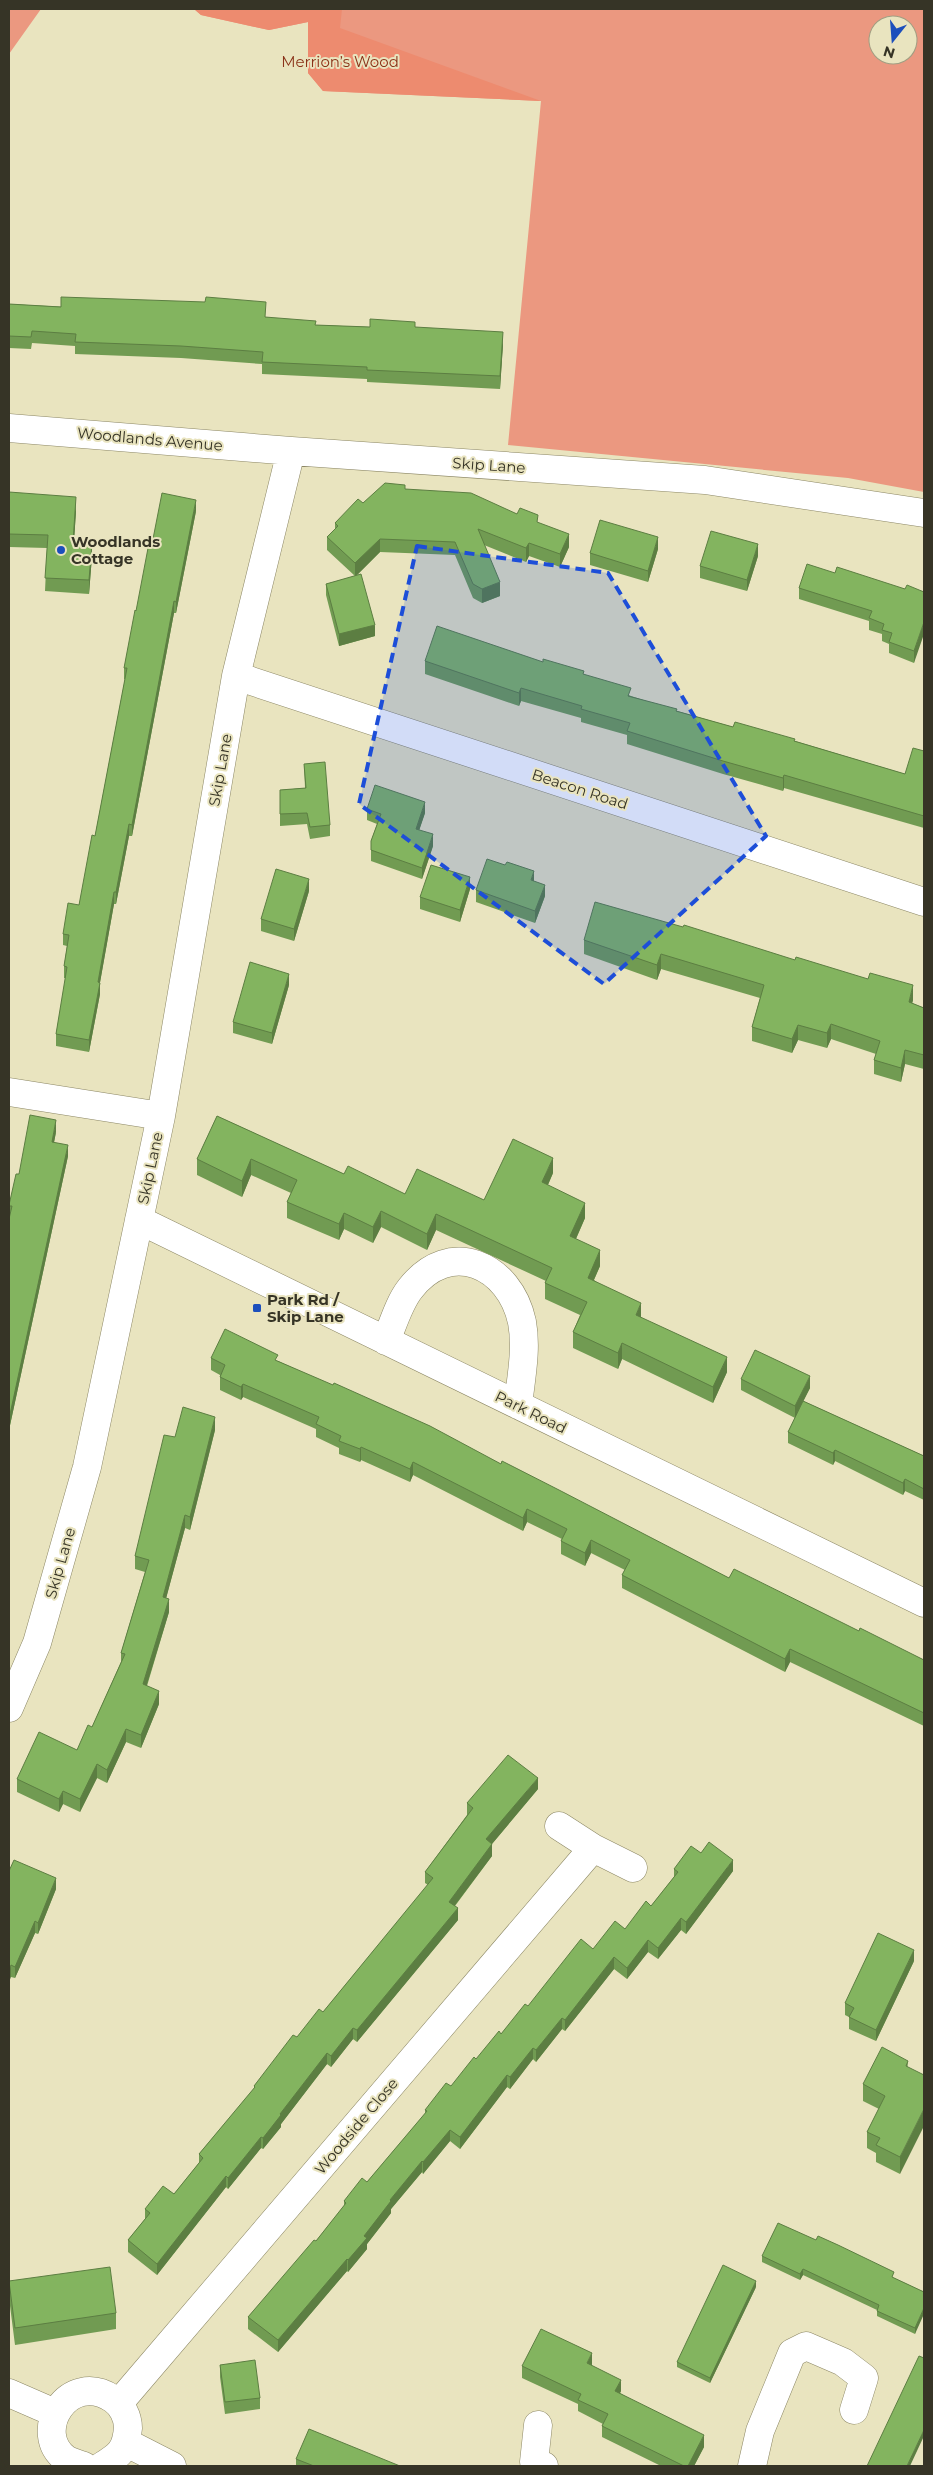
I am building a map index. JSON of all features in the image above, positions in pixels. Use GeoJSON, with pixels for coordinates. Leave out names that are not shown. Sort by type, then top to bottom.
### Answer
{"type":"FeatureCollection","features":[{"type":"Feature","properties":{"kind":"street","name":"Woodlands Avenue"},"geometry":{"type":"LineString","coordinates":[[9,428],[291,450]]}},
{"type":"Feature","properties":{"kind":"street","name":"Skip Lane"},"geometry":{"type":"LineString","coordinates":[[9,1708],[37,1643],[87,1467],[160,1116],[236,676],[291,450],[705,480],[924,512]]}},
{"type":"Feature","properties":{"kind":"street","name":"Beacon Road"},"geometry":{"type":"LineString","coordinates":[[236,676],[924,902]]}},
{"type":"Feature","properties":{"kind":"street"},"geometry":{"type":"LineString","coordinates":[[9,1092],[160,1116]]}},
{"type":"Feature","properties":{"kind":"street","name":"Park Road"},"geometry":{"type":"LineString","coordinates":[[139,1220],[924,1603]]}},
{"type":"Feature","properties":{"kind":"street"},"geometry":{"type":"LineString","coordinates":[[386,1341],[410,1289],[434,1266],[452,1260],[463,1261],[486,1269],[498,1279],[512,1298],[522,1321],[523,1367],[518,1405]]}},
{"type":"Feature","properties":{"kind":"street"},"geometry":{"type":"LineString","coordinates":[[559,1826],[593,1848],[633,1868]]}},
{"type":"Feature","properties":{"kind":"street","name":"Woodside Close"},"geometry":{"type":"LineString","coordinates":[[119,2403],[593,1848]]}},
{"type":"Feature","properties":{"kind":"street"},"geometry":{"type":"LineString","coordinates":[[752,2466],[760,2431],[792,2352],[806,2346],[843,2362],[864,2378],[854,2410]]}},
{"type":"Feature","properties":{"kind":"street"},"geometry":{"type":"LineString","coordinates":[[70,2464],[56,2448],[52,2428],[55,2413],[65,2400],[74,2394],[90,2391],[105,2393],[119,2403],[128,2421],[127,2443],[118,2457],[102,2466]]}},
{"type":"Feature","properties":{"kind":"street"},"geometry":{"type":"LineString","coordinates":[[9,2393],[55,2413]]}},
{"type":"Feature","properties":{"kind":"street"},"geometry":{"type":"LineString","coordinates":[[538,2425],[534,2462],[544,2466]]}},
{"type":"Feature","properties":{"kind":"street"},"geometry":{"type":"LineString","coordinates":[[127,2443],[172,2466]]}},
{"type":"Feature","properties":{"kind":"highlighted area"},"geometry":{"type":"Polygon","coordinates":[[[417,546],[608,573],[766,836],[604,984],[359,804],[417,546]]]}},
{"type":"Feature","properties":{"kind":"green space"},"geometry":{"type":"Polygon","coordinates":[[[9,9],[41,9],[9,54],[9,9]]]}},
{"type":"Feature","properties":{"kind":"green space"},"geometry":{"type":"Polygon","coordinates":[[[194,9],[924,9],[924,492],[848,478],[508,445],[541,101],[323,91],[308,73],[308,22],[269,30],[201,15],[194,9]]]}},
{"type":"Feature","properties":{"kind":"green space","name":"Merrion’s Wood"},"geometry":{"type":"Polygon","coordinates":[[[194,9],[342,9],[340,28],[541,101],[323,91],[308,73],[308,22],[269,30],[201,15],[194,9]]]}},
{"type":"Feature","properties":{"kind":"building"},"geometry":{"type":"Polygon","coordinates":[[[61,297],[205,302],[206,297],[266,302],[265,317],[316,321],[315,325],[370,327],[370,319],[415,322],[415,327],[503,332],[500,376],[367,370],[367,367],[262,362],[263,352],[181,346],[75,342],[76,334],[32,331],[31,337],[9,336],[9,304],[61,307],[61,297]]]}},
{"type":"Feature","properties":{"kind":"building"},"geometry":{"type":"Polygon","coordinates":[[[385,483],[405,485],[405,489],[471,493],[517,514],[520,508],[538,515],[537,522],[569,534],[560,554],[529,543],[526,548],[478,529],[500,582],[482,589],[473,584],[455,542],[380,539],[355,563],[327,537],[338,526],[335,523],[358,499],[363,503],[385,483]]]}},
{"type":"Feature","properties":{"kind":"building","name":"Woodlands Cottage"},"geometry":{"type":"Polygon","coordinates":[[[9,492],[76,497],[73,542],[92,543],[89,580],[45,578],[48,535],[9,534],[9,492]]]}},
{"type":"Feature","properties":{"kind":"building"},"geometry":{"type":"Polygon","coordinates":[[[162,493],[196,500],[176,602],[174,601],[132,825],[129,824],[116,892],[114,892],[89,1040],[56,1034],[67,967],[64,966],[69,935],[63,934],[68,903],[79,905],[92,835],[95,836],[127,668],[124,668],[135,610],[149,543],[152,544],[162,493]]]}},
{"type":"Feature","properties":{"kind":"building"},"geometry":{"type":"Polygon","coordinates":[[[600,520],[658,537],[648,571],[590,553],[600,520]]]}},
{"type":"Feature","properties":{"kind":"building"},"geometry":{"type":"Polygon","coordinates":[[[711,531],[758,544],[747,580],[700,566],[711,531]]]}},
{"type":"Feature","properties":{"kind":"building"},"geometry":{"type":"Polygon","coordinates":[[[807,564],[835,573],[837,567],[905,589],[907,585],[924,592],[924,622],[914,651],[889,642],[892,633],[882,630],[884,624],[869,618],[872,611],[799,588],[807,564]]]}},
{"type":"Feature","properties":{"kind":"building"},"geometry":{"type":"Polygon","coordinates":[[[361,574],[375,625],[339,634],[326,584],[361,574]]]}},
{"type":"Feature","properties":{"kind":"building"},"geometry":{"type":"Polygon","coordinates":[[[437,626],[543,662],[543,659],[584,671],[583,674],[631,688],[628,696],[733,727],[735,722],[905,774],[913,748],[924,751],[924,816],[784,775],[783,778],[723,761],[627,731],[630,723],[581,709],[582,706],[521,688],[519,693],[425,661],[437,626]]]}},
{"type":"Feature","properties":{"kind":"building"},"geometry":{"type":"Polygon","coordinates":[[[325,762],[330,825],[310,827],[307,813],[280,814],[280,790],[306,788],[304,764],[325,762]]]}},
{"type":"Feature","properties":{"kind":"building"},"geometry":{"type":"Polygon","coordinates":[[[375,785],[425,802],[416,829],[433,834],[422,868],[371,850],[371,841],[381,814],[367,809],[375,785]]]}},
{"type":"Feature","properties":{"kind":"building"},"geometry":{"type":"Polygon","coordinates":[[[487,859],[505,865],[507,862],[534,871],[531,880],[545,885],[535,911],[476,890],[487,859]]]}},
{"type":"Feature","properties":{"kind":"building"},"geometry":{"type":"Polygon","coordinates":[[[431,865],[470,877],[460,910],[420,897],[431,865]]]}},
{"type":"Feature","properties":{"kind":"building"},"geometry":{"type":"Polygon","coordinates":[[[276,869],[309,879],[294,929],[261,919],[276,869]]]}},
{"type":"Feature","properties":{"kind":"building"},"geometry":{"type":"Polygon","coordinates":[[[595,902],[683,927],[684,925],[795,960],[796,957],[868,979],[870,973],[913,985],[909,1002],[924,1008],[924,1055],[905,1050],[901,1068],[874,1060],[880,1041],[831,1024],[827,1033],[798,1025],[792,1039],[752,1027],[764,985],[661,954],[657,965],[584,940],[595,902]]]}},
{"type":"Feature","properties":{"kind":"building"},"geometry":{"type":"Polygon","coordinates":[[[250,962],[289,974],[272,1033],[233,1022],[250,962]]]}},
{"type":"Feature","properties":{"kind":"building"},"geometry":{"type":"Polygon","coordinates":[[[30,1115],[56,1120],[52,1142],[68,1145],[9,1419],[9,1219],[12,1206],[9,1205],[16,1174],[19,1174],[30,1115]]]}},
{"type":"Feature","properties":{"kind":"building"},"geometry":{"type":"Polygon","coordinates":[[[217,1116],[344,1174],[348,1166],[405,1194],[417,1169],[484,1200],[513,1139],[553,1158],[542,1182],[585,1203],[570,1236],[600,1250],[588,1278],[641,1303],[636,1315],[727,1357],[713,1387],[622,1343],[618,1353],[573,1332],[587,1302],[545,1283],[552,1268],[436,1214],[427,1234],[381,1211],[373,1227],[344,1213],[339,1224],[287,1202],[297,1180],[251,1159],[242,1181],[197,1159],[217,1116]]]}},
{"type":"Feature","properties":{"kind":"building"},"geometry":{"type":"Polygon","coordinates":[[[225,1329],[278,1355],[275,1360],[333,1385],[334,1383],[430,1426],[501,1464],[502,1461],[729,1578],[734,1569],[859,1631],[860,1628],[924,1660],[924,1713],[790,1649],[785,1659],[622,1575],[630,1560],[591,1540],[585,1553],[561,1541],[567,1529],[527,1509],[523,1518],[413,1462],[410,1469],[361,1447],[360,1449],[339,1441],[341,1436],[316,1424],[319,1417],[243,1384],[241,1387],[220,1377],[225,1365],[211,1358],[225,1329]]]}},
{"type":"Feature","properties":{"kind":"building"},"geometry":{"type":"Polygon","coordinates":[[[755,1350],[810,1376],[795,1406],[741,1379],[755,1350]]]}},
{"type":"Feature","properties":{"kind":"building"},"geometry":{"type":"Polygon","coordinates":[[[803,1401],[924,1456],[924,1489],[905,1479],[903,1483],[835,1450],[833,1453],[788,1432],[803,1401]]]}},
{"type":"Feature","properties":{"kind":"building"},"geometry":{"type":"Polygon","coordinates":[[[183,1407],[215,1417],[190,1517],[185,1515],[163,1597],[169,1599],[143,1684],[159,1691],[141,1735],[126,1729],[107,1770],[97,1764],[80,1799],[63,1791],[59,1799],[17,1779],[39,1732],[77,1750],[88,1725],[92,1727],[125,1654],[121,1653],[149,1560],[135,1556],[164,1435],[175,1437],[183,1407]]]}},
{"type":"Feature","properties":{"kind":"building"},"geometry":{"type":"Polygon","coordinates":[[[508,1755],[538,1778],[486,1839],[492,1844],[449,1902],[458,1908],[357,2030],[353,2028],[331,2056],[327,2053],[263,2138],[261,2137],[228,2178],[226,2176],[157,2264],[128,2240],[150,2213],[145,2209],[163,2186],[174,2194],[203,2158],[199,2154],[255,2087],[293,2035],[297,2037],[319,2009],[323,2012],[433,1878],[425,1872],[473,1808],[467,1803],[508,1755]]]}},
{"type":"Feature","properties":{"kind":"building"},"geometry":{"type":"Polygon","coordinates":[[[709,1842],[733,1860],[686,1922],[681,1918],[658,1948],[648,1940],[627,1968],[614,1957],[565,2020],[562,2018],[536,2050],[533,2048],[510,2077],[507,2075],[460,2137],[450,2130],[422,2161],[364,2236],[367,2238],[278,2340],[248,2317],[314,2240],[316,2241],[346,2203],[344,2201],[362,2178],[367,2182],[427,2111],[425,2110],[446,2083],[451,2086],[474,2057],[476,2059],[499,2031],[501,2034],[525,2004],[528,2006],[581,1939],[593,1949],[615,1921],[625,1929],[646,1901],[651,1906],[678,1872],[674,1869],[691,1846],[701,1853],[709,1842]]]}},
{"type":"Feature","properties":{"kind":"building"},"geometry":{"type":"Polygon","coordinates":[[[14,1860],[56,1878],[38,1923],[35,1921],[15,1967],[11,1965],[9,1970],[9,1871],[14,1860]]]}},
{"type":"Feature","properties":{"kind":"building"},"geometry":{"type":"Polygon","coordinates":[[[878,1933],[914,1950],[876,2030],[849,2017],[854,2008],[845,2003],[878,1933]]]}},
{"type":"Feature","properties":{"kind":"building"},"geometry":{"type":"Polygon","coordinates":[[[882,2047],[908,2061],[906,2066],[924,2075],[924,2109],[900,2157],[876,2145],[880,2138],[867,2132],[885,2096],[863,2084],[882,2047]]]}},
{"type":"Feature","properties":{"kind":"building"},"geometry":{"type":"Polygon","coordinates":[[[778,2223],[816,2240],[818,2236],[838,2245],[894,2272],[892,2277],[924,2292],[924,2308],[915,2328],[877,2311],[879,2305],[803,2269],[800,2274],[762,2256],[778,2223]]]}},
{"type":"Feature","properties":{"kind":"building"},"geometry":{"type":"Polygon","coordinates":[[[723,2265],[756,2281],[710,2378],[677,2362],[723,2265]]]}},
{"type":"Feature","properties":{"kind":"building"},"geometry":{"type":"Polygon","coordinates":[[[110,2267],[116,2313],[15,2328],[9,2281],[110,2267]]]}},
{"type":"Feature","properties":{"kind":"building"},"geometry":{"type":"Polygon","coordinates":[[[541,2329],[592,2353],[587,2363],[621,2380],[615,2391],[704,2435],[688,2466],[684,2466],[602,2426],[608,2414],[578,2400],[581,2394],[522,2366],[541,2329]]]}},
{"type":"Feature","properties":{"kind":"building"},"geometry":{"type":"Polygon","coordinates":[[[919,2356],[924,2358],[924,2430],[907,2466],[867,2466],[919,2356]]]}},
{"type":"Feature","properties":{"kind":"building"},"geometry":{"type":"Polygon","coordinates":[[[255,2360],[260,2398],[225,2402],[220,2365],[255,2360]]]}},
{"type":"Feature","properties":{"kind":"building"},"geometry":{"type":"Polygon","coordinates":[[[309,2429],[400,2466],[314,2466],[296,2459],[309,2429]]]}},
{"type":"Feature","properties":{"kind":"place","name":"Woodlands Cottage"},"geometry":{"type":"Point","coordinates":[61,550]}},
{"type":"Feature","properties":{"kind":"place","name":"Park Rd / Skip Lane"},"geometry":{"type":"Point","coordinates":[257,1308]}}]}
